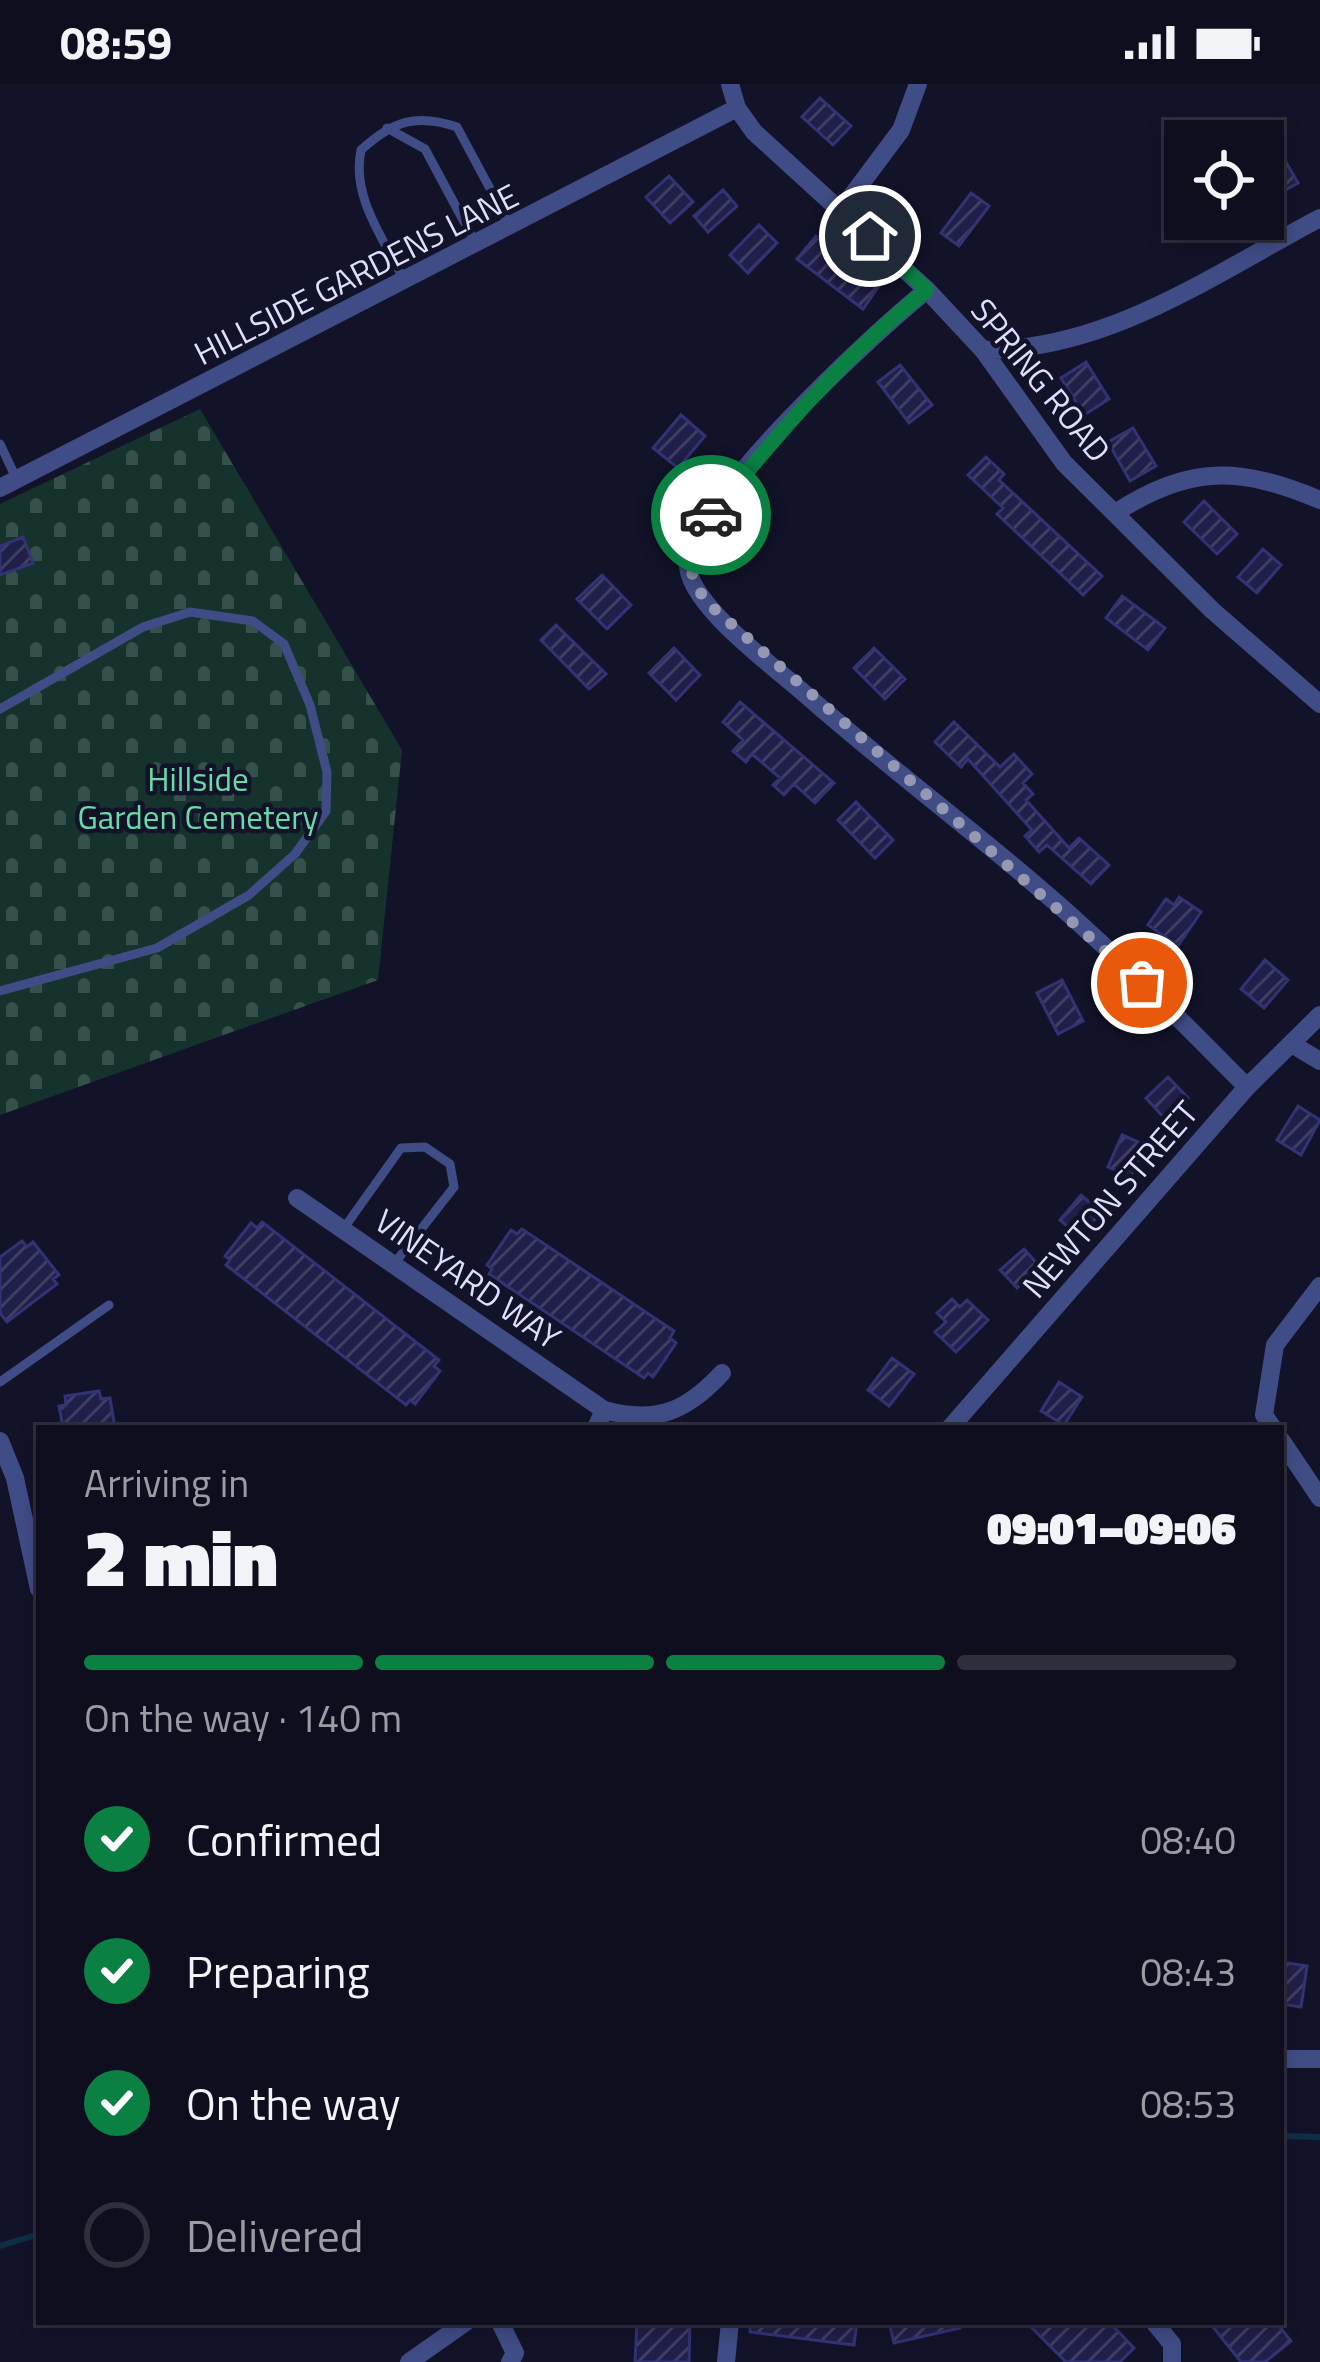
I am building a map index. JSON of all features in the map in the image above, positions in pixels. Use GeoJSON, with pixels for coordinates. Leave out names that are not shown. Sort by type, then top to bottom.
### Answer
{"type":"FeatureCollection","features":[{"type":"Feature","properties":{"kind":"street","name":"SPRING ROAD"},"geometry":{"type":"LineString","coordinates":[[730,84],[737,108],[754,132],[842,209],[983,350],[1064,463],[1213,611],[1320,704]]}},
{"type":"Feature","properties":{"kind":"street"},"geometry":{"type":"LineString","coordinates":[[842,209],[901,130],[918,84]]}},
{"type":"Feature","properties":{"kind":"street","name":"HILLSIDE GARDENS LANE"},"geometry":{"type":"LineString","coordinates":[[9,484],[737,108]]}},
{"type":"Feature","properties":{"kind":"street"},"geometry":{"type":"LineString","coordinates":[[983,350],[1066,344],[1111,328],[1320,218]]}},
{"type":"Feature","properties":{"kind":"street"},"geometry":{"type":"LineString","coordinates":[[927,290],[861,343],[814,390],[705,522],[688,564],[691,583],[732,629],[837,722],[1089,932],[1247,1087]]}},
{"type":"Feature","properties":{"kind":"street"},"geometry":{"type":"LineString","coordinates":[[1115,514],[1167,483],[1211,474],[1270,482],[1320,500]]}},
{"type":"Feature","properties":{"kind":"street","name":"NEWTON STREET"},"geometry":{"type":"LineString","coordinates":[[953,1425],[1247,1087],[1295,1046],[1320,1016]]}},
{"type":"Feature","properties":{"kind":"street"},"geometry":{"type":"LineString","coordinates":[[1295,1046],[1320,1061]]}},
{"type":"Feature","properties":{"kind":"street","name":"VINEYARD WAY"},"geometry":{"type":"LineString","coordinates":[[298,1198],[600,1419],[662,1417],[695,1402],[722,1373]]}},
{"type":"Feature","properties":{"kind":"street"},"geometry":{"type":"LineString","coordinates":[[1271,1425],[1264,1415],[1275,1346],[1320,1286]]}},
{"type":"Feature","properties":{"kind":"street"},"geometry":{"type":"LineString","coordinates":[[0,1441],[15,1478],[36,1575]]}},
{"type":"Feature","properties":{"kind":"street"},"geometry":{"type":"LineString","coordinates":[[1284,1444],[1320,1498]]}},
{"type":"Feature","properties":{"kind":"street"},"geometry":{"type":"LineString","coordinates":[[1284,2059],[1320,2060]]}},
{"type":"Feature","properties":{"kind":"street"},"geometry":{"type":"LineString","coordinates":[[409,2362],[462,2325]]}},
{"type":"Feature","properties":{"kind":"street"},"geometry":{"type":"LineString","coordinates":[[501,2325],[514,2353],[510,2362]]}},
{"type":"Feature","properties":{"kind":"street"},"geometry":{"type":"LineString","coordinates":[[725,2362],[730,2325]]}},
{"type":"Feature","properties":{"kind":"street"},"geometry":{"type":"LineString","coordinates":[[1156,2325],[1172,2344],[1172,2362]]}},
{"type":"Feature","properties":{"kind":"lane"},"geometry":{"type":"LineString","coordinates":[[404,280],[359,190],[356,172],[361,150],[387,128],[418,118],[457,127],[511,227]]}},
{"type":"Feature","properties":{"kind":"lane"},"geometry":{"type":"LineString","coordinates":[[387,128],[424,149],[477,244]]}},
{"type":"Feature","properties":{"kind":"lane"},"geometry":{"type":"LineString","coordinates":[[0,444],[9,484]]}},
{"type":"Feature","properties":{"kind":"lane"},"geometry":{"type":"LineString","coordinates":[[0,709],[143,627],[190,612],[253,621],[284,644],[310,705],[327,772],[326,811],[296,854],[249,895],[157,948],[0,991]]}},
{"type":"Feature","properties":{"kind":"lane"},"geometry":{"type":"LineString","coordinates":[[343,1229],[401,1148],[425,1147],[450,1164],[454,1186],[394,1264]]}},
{"type":"Feature","properties":{"kind":"lane"},"geometry":{"type":"LineString","coordinates":[[0,1382],[109,1305]]}},
{"type":"Feature","properties":{"kind":"green space","name":"Hillside Garden Cemetery"},"geometry":{"type":"Polygon","coordinates":[[[200,409],[402,750],[378,980],[0,1115],[0,504],[200,409]]]}},
{"type":"Feature","properties":{"kind":"building"},"geometry":{"type":"Polygon","coordinates":[[[820,98],[851,126],[833,145],[802,117],[820,98]]]}},
{"type":"Feature","properties":{"kind":"building"},"geometry":{"type":"Polygon","coordinates":[[[1284,159],[1298,183],[1284,191],[1284,159]]]}},
{"type":"Feature","properties":{"kind":"building"},"geometry":{"type":"Polygon","coordinates":[[[669,176],[693,202],[670,223],[646,197],[669,176]]]}},
{"type":"Feature","properties":{"kind":"building"},"geometry":{"type":"Polygon","coordinates":[[[723,190],[737,206],[708,232],[694,216],[723,190]]]}},
{"type":"Feature","properties":{"kind":"building"},"geometry":{"type":"Polygon","coordinates":[[[971,193],[989,206],[959,246],[941,233],[971,193]]]}},
{"type":"Feature","properties":{"kind":"building"},"geometry":{"type":"Polygon","coordinates":[[[759,225],[777,243],[748,273],[730,255],[759,225]]]}},
{"type":"Feature","properties":{"kind":"building"},"geometry":{"type":"Polygon","coordinates":[[[816,236],[836,252],[833,255],[879,286],[863,309],[797,259],[816,236]]]}},
{"type":"Feature","properties":{"kind":"building"},"geometry":{"type":"Polygon","coordinates":[[[1086,362],[1109,399],[1084,415],[1061,378],[1086,362]]]}},
{"type":"Feature","properties":{"kind":"building"},"geometry":{"type":"Polygon","coordinates":[[[900,365],[932,405],[909,423],[878,382],[900,365]]]}},
{"type":"Feature","properties":{"kind":"building"},"geometry":{"type":"Polygon","coordinates":[[[681,415],[705,436],[678,468],[653,448],[681,415]]]}},
{"type":"Feature","properties":{"kind":"building"},"geometry":{"type":"Polygon","coordinates":[[[1133,428],[1156,466],[1130,481],[1108,442],[1133,428]]]}},
{"type":"Feature","properties":{"kind":"building"},"geometry":{"type":"Polygon","coordinates":[[[986,457],[1004,474],[999,480],[1102,576],[1083,595],[997,514],[1003,508],[968,475],[986,457]]]}},
{"type":"Feature","properties":{"kind":"building"},"geometry":{"type":"Polygon","coordinates":[[[1204,501],[1237,534],[1217,554],[1184,522],[1204,501]]]}},
{"type":"Feature","properties":{"kind":"building"},"geometry":{"type":"Polygon","coordinates":[[[23,537],[33,563],[0,575],[0,546],[23,537]]]}},
{"type":"Feature","properties":{"kind":"building"},"geometry":{"type":"Polygon","coordinates":[[[1263,549],[1281,565],[1257,593],[1238,577],[1263,549]]]}},
{"type":"Feature","properties":{"kind":"building"},"geometry":{"type":"Polygon","coordinates":[[[602,575],[631,605],[607,629],[577,599],[602,575]]]}},
{"type":"Feature","properties":{"kind":"building"},"geometry":{"type":"Polygon","coordinates":[[[1122,596],[1165,628],[1148,650],[1106,618],[1122,596]]]}},
{"type":"Feature","properties":{"kind":"building"},"geometry":{"type":"Polygon","coordinates":[[[556,625],[606,674],[589,689],[541,640],[556,625]]]}},
{"type":"Feature","properties":{"kind":"building"},"geometry":{"type":"Polygon","coordinates":[[[674,648],[700,675],[676,700],[649,673],[674,648]]]}},
{"type":"Feature","properties":{"kind":"building"},"geometry":{"type":"Polygon","coordinates":[[[874,648],[905,679],[885,699],[854,668],[874,648]]]}},
{"type":"Feature","properties":{"kind":"building"},"geometry":{"type":"Polygon","coordinates":[[[740,702],[834,783],[815,803],[794,784],[784,795],[773,785],[780,778],[752,754],[746,762],[733,751],[743,740],[723,722],[740,702]]]}},
{"type":"Feature","properties":{"kind":"building"},"geometry":{"type":"Polygon","coordinates":[[[954,722],[1000,767],[1014,754],[1032,774],[1023,783],[1033,794],[1026,800],[1069,848],[1079,838],[1109,865],[1091,884],[1047,845],[1039,852],[1025,836],[1032,830],[968,759],[961,767],[935,742],[954,722]]]}},
{"type":"Feature","properties":{"kind":"building"},"geometry":{"type":"Polygon","coordinates":[[[856,802],[893,840],[875,858],[838,820],[856,802]]]}},
{"type":"Feature","properties":{"kind":"building"},"geometry":{"type":"Polygon","coordinates":[[[1179,897],[1201,912],[1178,946],[1148,925],[1166,899],[1174,905],[1179,897]]]}},
{"type":"Feature","properties":{"kind":"building"},"geometry":{"type":"Polygon","coordinates":[[[1265,960],[1288,980],[1264,1008],[1241,989],[1265,960]]]}},
{"type":"Feature","properties":{"kind":"building"},"geometry":{"type":"Polygon","coordinates":[[[1062,980],[1083,1021],[1058,1034],[1037,993],[1062,980]]]}},
{"type":"Feature","properties":{"kind":"building"},"geometry":{"type":"Polygon","coordinates":[[[1168,1077],[1188,1098],[1165,1119],[1146,1098],[1168,1077]]]}},
{"type":"Feature","properties":{"kind":"building"},"geometry":{"type":"Polygon","coordinates":[[[1298,1106],[1320,1120],[1301,1155],[1277,1140],[1298,1106]]]}},
{"type":"Feature","properties":{"kind":"building"},"geometry":{"type":"Polygon","coordinates":[[[1122,1135],[1145,1145],[1131,1177],[1108,1167],[1122,1135]]]}},
{"type":"Feature","properties":{"kind":"building"},"geometry":{"type":"Polygon","coordinates":[[[1081,1195],[1101,1212],[1080,1237],[1060,1220],[1081,1195]]]}},
{"type":"Feature","properties":{"kind":"building"},"geometry":{"type":"Polygon","coordinates":[[[262,1222],[439,1360],[434,1366],[440,1371],[415,1404],[410,1400],[406,1405],[226,1265],[230,1260],[225,1256],[251,1223],[257,1228],[262,1222]]]}},
{"type":"Feature","properties":{"kind":"building"},"geometry":{"type":"Polygon","coordinates":[[[522,1229],[674,1331],[670,1338],[676,1343],[653,1377],[648,1373],[644,1378],[489,1274],[492,1269],[487,1265],[511,1230],[517,1234],[522,1229]]]}},
{"type":"Feature","properties":{"kind":"building"},"geometry":{"type":"Polygon","coordinates":[[[22,1241],[27,1247],[33,1242],[59,1275],[53,1279],[57,1284],[7,1322],[0,1313],[0,1257],[22,1241]]]}},
{"type":"Feature","properties":{"kind":"building"},"geometry":{"type":"Polygon","coordinates":[[[1024,1249],[1040,1267],[1017,1288],[1000,1270],[1024,1249]]]}},
{"type":"Feature","properties":{"kind":"building"},"geometry":{"type":"Polygon","coordinates":[[[952,1299],[960,1307],[967,1300],[988,1320],[956,1352],[935,1332],[946,1322],[937,1313],[952,1299]]]}},
{"type":"Feature","properties":{"kind":"building"},"geometry":{"type":"Polygon","coordinates":[[[892,1358],[914,1374],[889,1406],[868,1390],[892,1358]]]}},
{"type":"Feature","properties":{"kind":"building"},"geometry":{"type":"Polygon","coordinates":[[[1059,1382],[1082,1397],[1064,1425],[1041,1411],[1059,1382]]]}},
{"type":"Feature","properties":{"kind":"building"},"geometry":{"type":"Polygon","coordinates":[[[99,1391],[101,1399],[110,1398],[114,1425],[62,1425],[59,1406],[66,1405],[65,1396],[99,1391]]]}},
{"type":"Feature","properties":{"kind":"building"},"geometry":{"type":"Polygon","coordinates":[[[1284,1962],[1307,1966],[1301,2007],[1284,2004],[1284,1962]]]}},
{"type":"Feature","properties":{"kind":"building"},"geometry":{"type":"Polygon","coordinates":[[[637,2325],[690,2325],[689,2362],[635,2362],[637,2325]]]}},
{"type":"Feature","properties":{"kind":"building"},"geometry":{"type":"Polygon","coordinates":[[[750,2325],[857,2325],[854,2345],[750,2332],[750,2325]]]}},
{"type":"Feature","properties":{"kind":"building"},"geometry":{"type":"Polygon","coordinates":[[[890,2325],[960,2325],[960,2328],[894,2343],[890,2325]]]}},
{"type":"Feature","properties":{"kind":"building"},"geometry":{"type":"Polygon","coordinates":[[[1029,2325],[1112,2325],[1134,2348],[1120,2362],[1066,2362],[1029,2325]]]}},
{"type":"Feature","properties":{"kind":"building"},"geometry":{"type":"Polygon","coordinates":[[[1211,2325],[1278,2325],[1291,2341],[1265,2362],[1241,2362],[1211,2325]]]}},
{"type":"Feature","properties":{"kind":"waterway"},"geometry":{"type":"LineString","coordinates":[[1284,2136],[1320,2137]]}},
{"type":"Feature","properties":{"kind":"waterway"},"geometry":{"type":"LineString","coordinates":[[0,2246],[36,2235]]}},
{"type":"Feature","properties":{"kind":"way so far"},"geometry":{"type":"LineString","coordinates":[[711,515],[693,543],[688,564],[691,583],[704,600],[854,737],[1089,932],[1142,983]]}},
{"type":"Feature","properties":{"kind":"route"},"geometry":{"type":"LineString","coordinates":[[711,515],[814,390],[861,343],[927,290],[870,236]]}}]}
